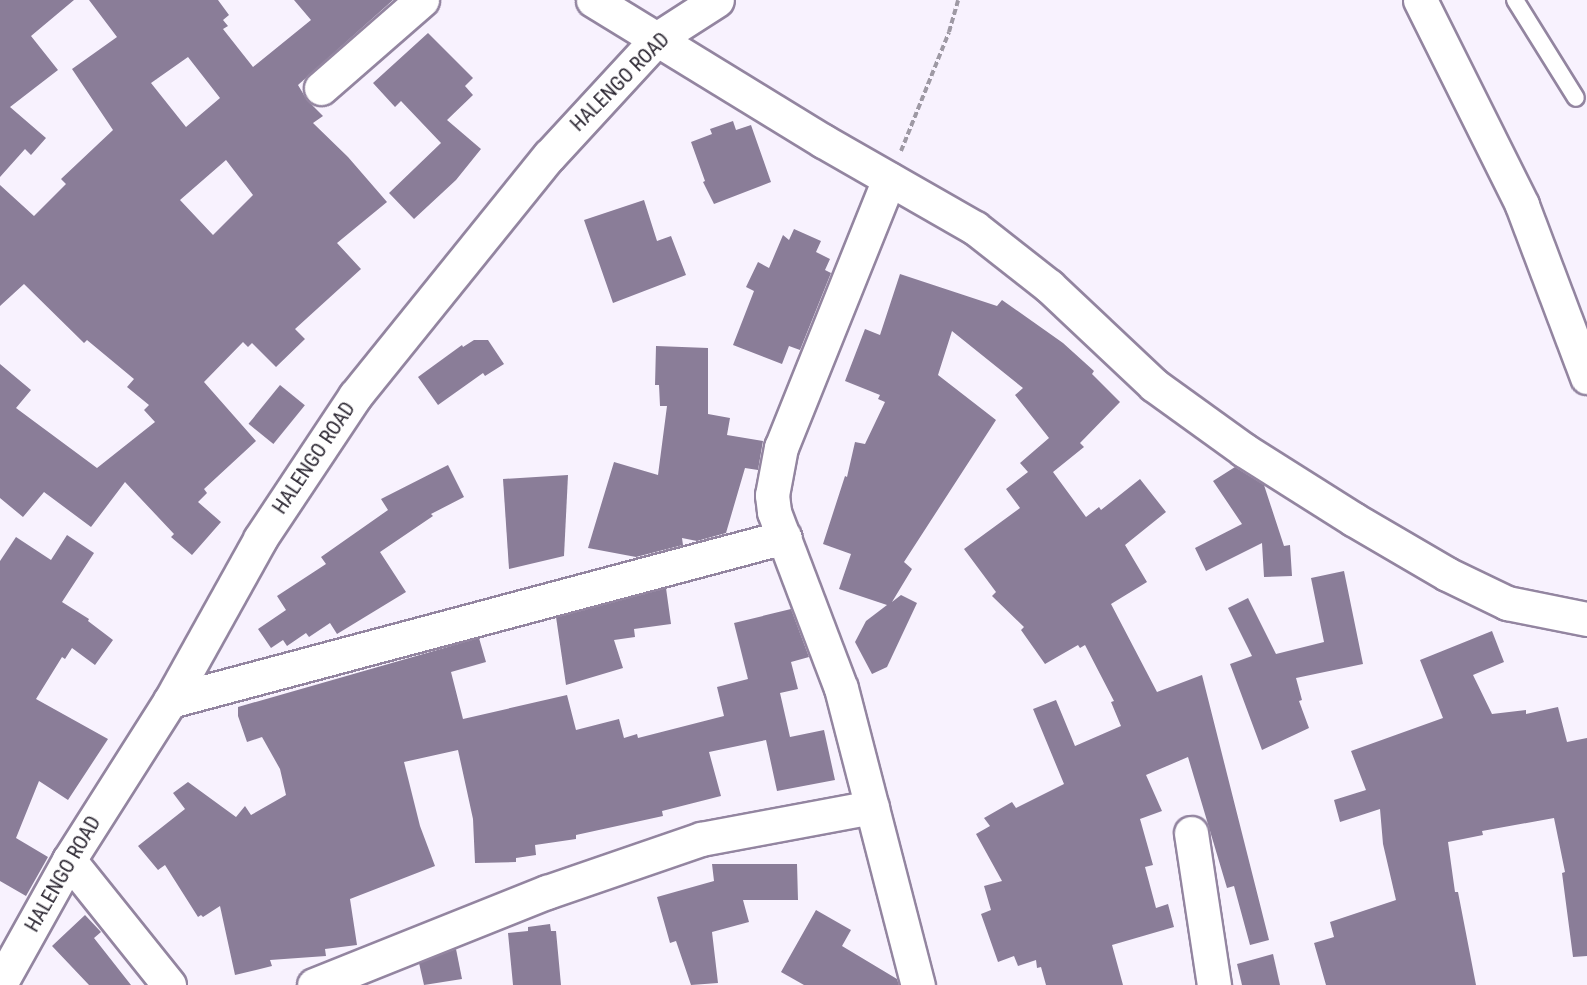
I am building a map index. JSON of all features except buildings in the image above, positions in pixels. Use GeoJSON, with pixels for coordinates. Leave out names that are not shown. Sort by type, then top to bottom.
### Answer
{"type":"FeatureCollection","features":[{"type":"Feature","properties":{"kind":"street"},"geometry":{"type":"LineString","coordinates":[[321,88],[422,0]]}},
{"type":"Feature","properties":{"kind":"street"},"geometry":{"type":"LineString","coordinates":[[593,0],[889,179],[975,228],[1049,286],[1154,385],[1244,450],[1333,507],[1447,574],[1507,603],[1587,619]]}},
{"type":"Feature","properties":{"kind":"street","name":"HALENGO ROAD"},"geometry":{"type":"LineString","coordinates":[[0,984],[69,860],[170,701],[260,539],[355,396],[549,156],[658,38],[717,0]]}},
{"type":"Feature","properties":{"kind":"street"},"geometry":{"type":"LineString","coordinates":[[1420,0],[1522,204],[1587,377]]}},
{"type":"Feature","properties":{"kind":"street"},"geometry":{"type":"LineString","coordinates":[[889,179],[781,447],[772,495],[774,512],[841,688],[918,985]]}},
{"type":"Feature","properties":{"kind":"street"},"geometry":{"type":"LineString","coordinates":[[170,701],[784,537]]}},
{"type":"Feature","properties":{"kind":"street"},"geometry":{"type":"LineString","coordinates":[[314,985],[547,892],[701,839],[872,807]]}},
{"type":"Feature","properties":{"kind":"street"},"geometry":{"type":"LineString","coordinates":[[1191,833],[1214,985]]}},
{"type":"Feature","properties":{"kind":"street"},"geometry":{"type":"LineString","coordinates":[[69,860],[169,985]]}},
{"type":"Feature","properties":{"kind":"lane"},"geometry":{"type":"LineString","coordinates":[[1515,0],[1576,98]]}},
{"type":"Feature","properties":{"kind":"path"},"geometry":{"type":"LineString","coordinates":[[889,179],[949,32],[958,0]]}}]}
